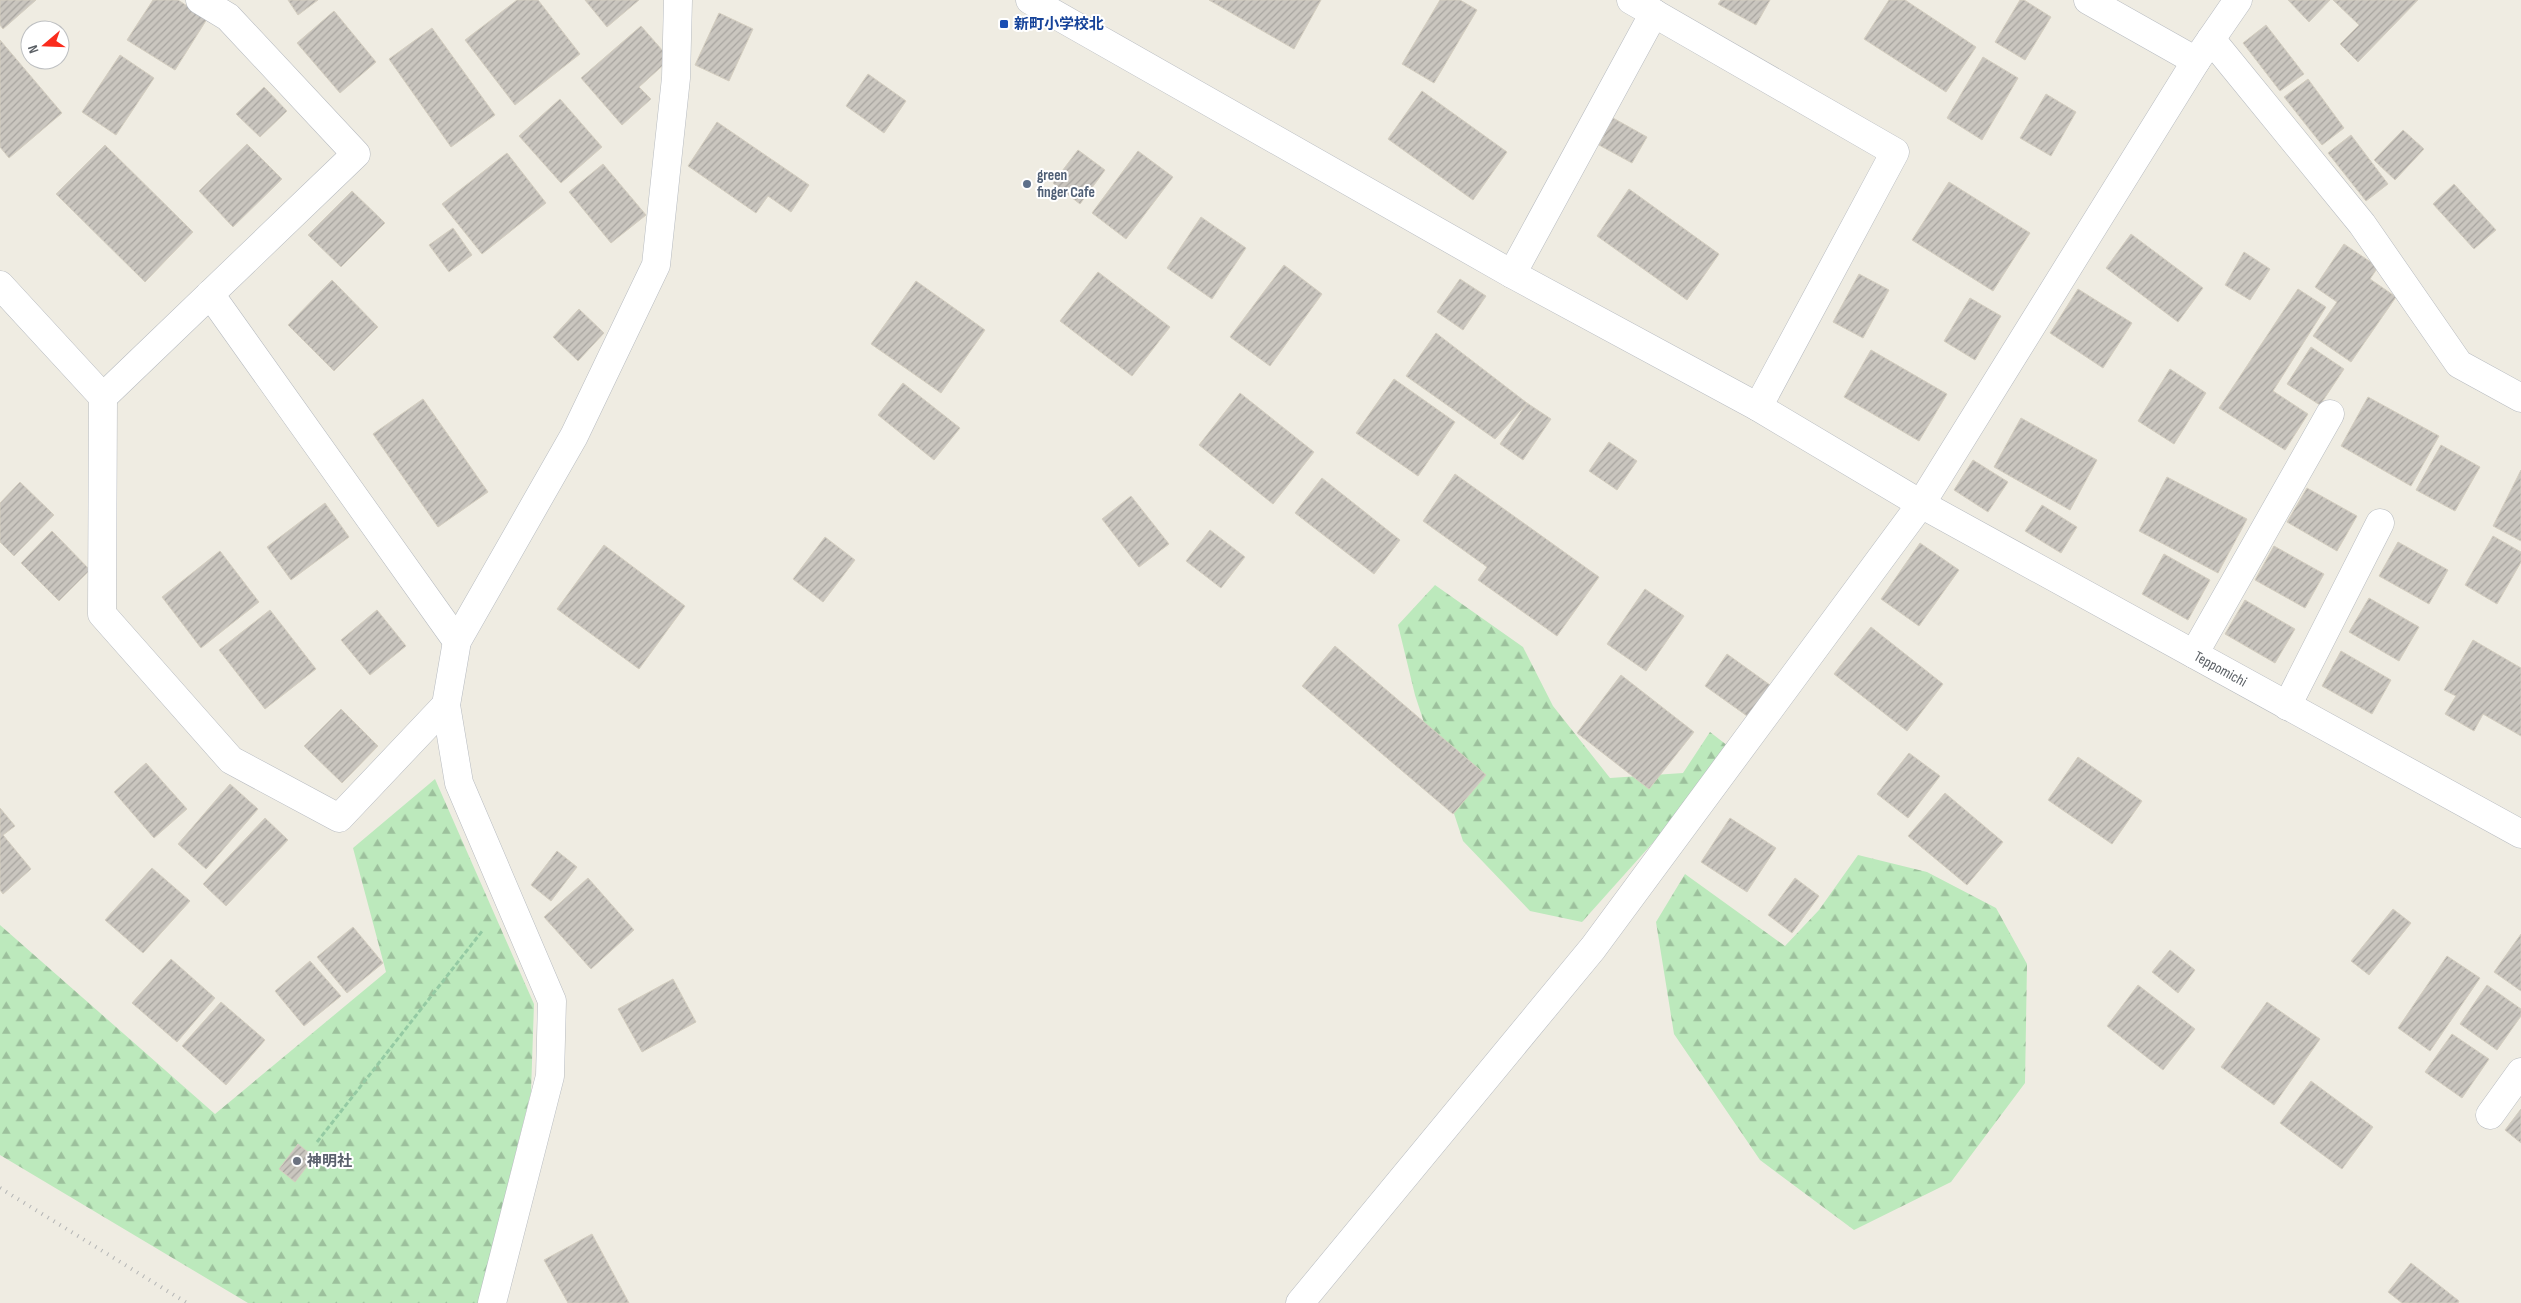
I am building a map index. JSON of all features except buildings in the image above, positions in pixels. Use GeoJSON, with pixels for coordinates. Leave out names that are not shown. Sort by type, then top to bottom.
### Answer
{"type":"FeatureCollection","features":[{"type":"Feature","properties":{"kind":"street"},"geometry":{"type":"LineString","coordinates":[[103,397],[356,154],[228,17],[200,0]]}},
{"type":"Feature","properties":{"kind":"street"},"geometry":{"type":"LineString","coordinates":[[492,1303],[550,1076],[552,1001],[459,783],[446,705],[457,641],[574,436],[656,266],[676,78],[678,0]]}},
{"type":"Feature","properties":{"kind":"street","name":"Teppomichi"},"geometry":{"type":"LineString","coordinates":[[1030,0],[1512,274],[1758,407],[1921,504],[2521,834]]}},
{"type":"Feature","properties":{"kind":"street"},"geometry":{"type":"LineString","coordinates":[[2088,0],[2203,50],[2362,224],[2460,364],[2521,398]]}},
{"type":"Feature","properties":{"kind":"street"},"geometry":{"type":"LineString","coordinates":[[1300,1303],[1593,948],[1921,504],[2203,50],[2238,0]]}},
{"type":"Feature","properties":{"kind":"street"},"geometry":{"type":"LineString","coordinates":[[1512,274],[1642,7],[1894,152],[1758,407]]}},
{"type":"Feature","properties":{"kind":"street"},"geometry":{"type":"LineString","coordinates":[[0,285],[103,397],[102,614],[231,760],[339,818],[446,705]]}},
{"type":"Feature","properties":{"kind":"street"},"geometry":{"type":"LineString","coordinates":[[210,294],[457,641]]}},
{"type":"Feature","properties":{"kind":"street"},"geometry":{"type":"LineString","coordinates":[[2194,654],[2330,414]]}},
{"type":"Feature","properties":{"kind":"street"},"geometry":{"type":"LineString","coordinates":[[2287,706],[2380,523]]}},
{"type":"Feature","properties":{"kind":"street"},"geometry":{"type":"LineString","coordinates":[[2490,1115],[2521,1072]]}},
{"type":"Feature","properties":{"kind":"path"},"geometry":{"type":"LineString","coordinates":[[317,1142],[508,898]]}},
{"type":"Feature","properties":{"kind":"green space"},"geometry":{"type":"Polygon","coordinates":[[[1435,585],[1523,647],[1553,706],[1610,778],[1683,773],[1710,732],[1728,746],[1658,837],[1582,922],[1530,911],[1463,841],[1415,695],[1398,625],[1435,585]]]}},
{"type":"Feature","properties":{"kind":"green space"},"geometry":{"type":"Polygon","coordinates":[[[435,779],[534,1004],[531,1092],[478,1303],[248,1303],[0,1155],[0,925],[215,1114],[386,972],[353,848],[435,779]]]}},
{"type":"Feature","properties":{"kind":"green space"},"geometry":{"type":"Polygon","coordinates":[[[1858,855],[1927,872],[1996,908],[2027,964],[2025,1083],[1951,1182],[1854,1230],[1760,1160],[1674,1034],[1656,922],[1685,874],[1785,946],[1819,910],[1858,855]]]}},
{"type":"Feature","properties":{"kind":"railway"},"geometry":{"type":"LineString","coordinates":[[0,1188],[187,1303]]}},
{"type":"Feature","properties":{"kind":"place","name":"新町小学校北"},"geometry":{"type":"Point","coordinates":[1004,24]}},
{"type":"Feature","properties":{"kind":"place","name":"green finger Cafe"},"geometry":{"type":"Point","coordinates":[1027,184]}},
{"type":"Feature","properties":{"kind":"place","name":"神明社"},"geometry":{"type":"Point","coordinates":[297,1161]}}]}
